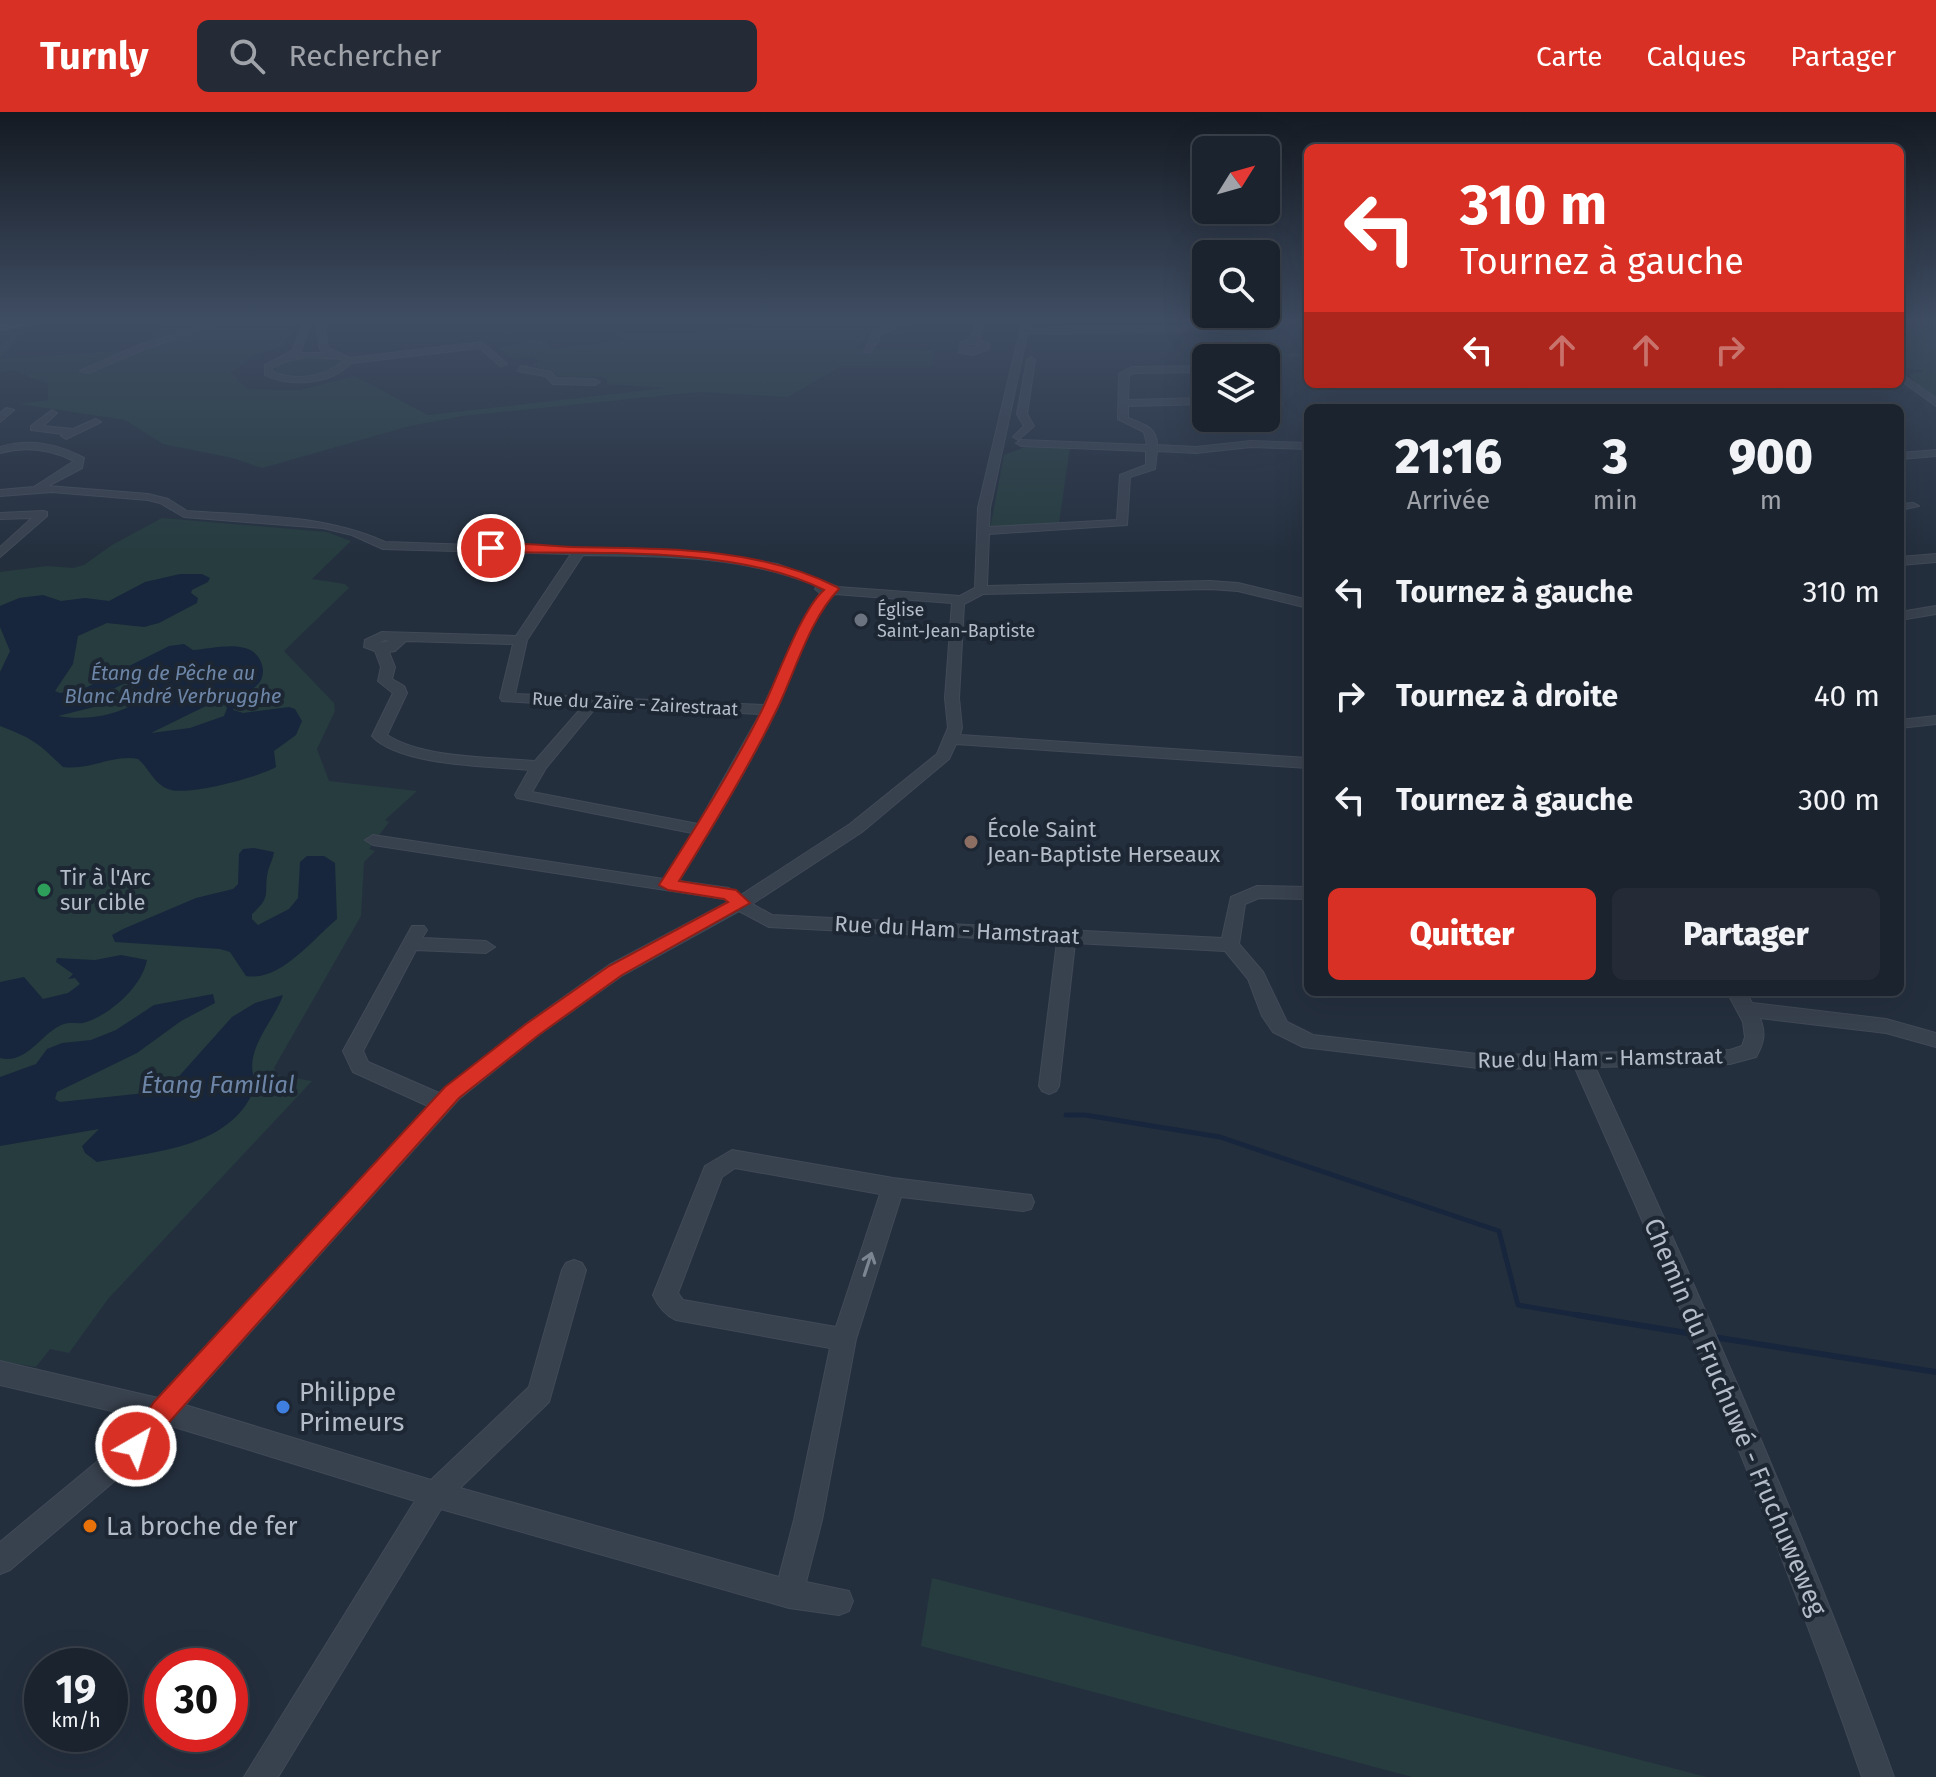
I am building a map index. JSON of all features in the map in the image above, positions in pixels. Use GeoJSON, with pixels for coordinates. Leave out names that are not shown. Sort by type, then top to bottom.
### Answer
{"type":"FeatureCollection","features":[{"type":"Feature","properties":{"kind":"street"},"geometry":{"type":"LineString","coordinates":[[981,590],[982,531],[1009,400]]}},
{"type":"Feature","properties":{"kind":"street"},"geometry":{"type":"LineString","coordinates":[[997,451],[1012,449],[1029,426],[1022,414],[1024,400]]}},
{"type":"Feature","properties":{"kind":"street"},"geometry":{"type":"LineString","coordinates":[[982,531],[1123,523],[1125,475],[1151,467],[1152,449],[1152,433],[1123,419],[1123,400]]}},
{"type":"Feature","properties":{"kind":"street"},"geometry":{"type":"LineString","coordinates":[[1123,403],[1192,401]]}},
{"type":"Feature","properties":{"kind":"street"},"geometry":{"type":"LineString","coordinates":[[0,419],[9,410]]}},
{"type":"Feature","properties":{"kind":"street"},"geometry":{"type":"LineString","coordinates":[[52,413],[35,428],[75,432]]}},
{"type":"Feature","properties":{"kind":"street"},"geometry":{"type":"LineString","coordinates":[[41,447],[96,422]]}},
{"type":"Feature","properties":{"kind":"street"},"geometry":{"type":"LineString","coordinates":[[1222,432],[1230,446]]}},
{"type":"Feature","properties":{"kind":"street"},"geometry":{"type":"LineString","coordinates":[[1264,432],[1273,444]]}},
{"type":"Feature","properties":{"kind":"street"},"geometry":{"type":"LineString","coordinates":[[1001,434],[1020,440],[1152,449],[1196,450],[1273,444],[1304,446]]}},
{"type":"Feature","properties":{"kind":"street"},"geometry":{"type":"LineString","coordinates":[[0,450],[16,446],[41,447],[63,452],[81,463],[38,490]]}},
{"type":"Feature","properties":{"kind":"street"},"geometry":{"type":"LineString","coordinates":[[1904,456],[1936,453]]}},
{"type":"Feature","properties":{"kind":"street"},"geometry":{"type":"LineString","coordinates":[[0,493],[38,490],[148,497],[164,501],[184,514],[323,525],[356,533],[383,545],[699,554],[736,560],[814,589],[962,600]]}},
{"type":"Feature","properties":{"kind":"street"},"geometry":{"type":"LineString","coordinates":[[1904,507],[1913,506]]}},
{"type":"Feature","properties":{"kind":"street"},"geometry":{"type":"LineString","coordinates":[[0,516],[43,514],[0,553]]}},
{"type":"Feature","properties":{"kind":"street","name":"Rue du Zaïre - Zairestraat"},"geometry":{"type":"LineString","coordinates":[[579,551],[520,640],[507,698],[769,710]]}},
{"type":"Feature","properties":{"kind":"street"},"geometry":{"type":"LineString","coordinates":[[1904,560],[1936,558]]}},
{"type":"Feature","properties":{"kind":"street"},"geometry":{"type":"LineString","coordinates":[[0,1560],[136,1446],[163,1411],[441,1103],[533,1029],[616,970],[741,903],[856,828],[928,772],[944,756],[955,728],[952,698],[956,609],[962,600],[981,590],[1210,585],[1238,587],[1304,603]]}},
{"type":"Feature","properties":{"kind":"street"},"geometry":{"type":"LineString","coordinates":[[668,885],[727,790],[769,710],[812,616],[825,595],[833,589]]}},
{"type":"Feature","properties":{"kind":"street"},"geometry":{"type":"LineString","coordinates":[[1904,615],[1936,610]]}},
{"type":"Feature","properties":{"kind":"street"},"geometry":{"type":"LineString","coordinates":[[520,640],[397,637],[396,644],[381,649],[388,667],[385,681],[399,689],[400,693],[379,736],[385,742],[411,751],[539,766]]}},
{"type":"Feature","properties":{"kind":"street"},"geometry":{"type":"LineString","coordinates":[[595,700],[539,766],[523,795],[701,830]]}},
{"type":"Feature","properties":{"kind":"street"},"geometry":{"type":"LineString","coordinates":[[1904,724],[1936,720]]}},
{"type":"Feature","properties":{"kind":"street"},"geometry":{"type":"LineString","coordinates":[[952,739],[1304,763]]}},
{"type":"Feature","properties":{"kind":"street","name":"Rue du Ham - Hamstraat"},"geometry":{"type":"LineString","coordinates":[[373,840],[729,894],[751,912],[769,921],[1230,945],[1249,966],[1280,1027],[1310,1042],[1486,1062],[1701,1059],[1749,1052],[1754,1045],[1756,1030],[1741,1000]]}},
{"type":"Feature","properties":{"kind":"street"},"geometry":{"type":"LineString","coordinates":[[1230,945],[1237,901],[1257,892],[1304,893]]}},
{"type":"Feature","properties":{"kind":"street"},"geometry":{"type":"LineString","coordinates":[[1049,1086],[1067,936]]}},
{"type":"Feature","properties":{"kind":"street"},"geometry":{"type":"LineString","coordinates":[[441,1103],[360,1067],[353,1051],[414,937],[486,947]]}},
{"type":"Feature","properties":{"kind":"street","name":"Rue du Ham - Hamstraat"},"geometry":{"type":"LineString","coordinates":[[1741,1000],[1873,1024],[1936,1040]]}},
{"type":"Feature","properties":{"kind":"street","name":"Chemin du Fruchuwé - Fruchuweweg"},"geometry":{"type":"LineString","coordinates":[[1582,1061],[1757,1464],[1840,1667],[1878,1777]]}},
{"type":"Feature","properties":{"kind":"street"},"geometry":{"type":"LineString","coordinates":[[844,1339],[676,1309],[665,1295],[713,1172],[732,1159],[893,1187],[1023,1202]]}},
{"type":"Feature","properties":{"kind":"street"},"geometry":{"type":"LineString","coordinates":[[789,1594],[808,1520],[844,1339],[893,1187]]}},
{"type":"Feature","properties":{"kind":"street"},"geometry":{"type":"LineString","coordinates":[[260,1777],[435,1494],[540,1394],[574,1270]]}},
{"type":"Feature","properties":{"kind":"street"},"geometry":{"type":"LineString","coordinates":[[0,1373],[163,1411],[435,1494],[789,1594],[839,1601]]}},
{"type":"Feature","properties":{"kind":"green space"},"geometry":{"type":"Polygon","coordinates":[[[48,400],[399,400],[428,415],[563,400],[623,400],[463,416],[410,426],[262,468],[233,458],[163,444],[125,420],[19,404],[48,400]]]}},
{"type":"Feature","properties":{"kind":"green space"},"geometry":{"type":"Polygon","coordinates":[[[1028,446],[1070,447],[1059,523],[990,529],[1004,455],[1028,446]]]}},
{"type":"Feature","properties":{"kind":"green space"},"geometry":{"type":"Polygon","coordinates":[[[162,518],[327,532],[351,541],[312,579],[345,584],[349,588],[284,651],[334,703],[335,711],[317,749],[329,781],[417,791],[385,820],[389,822],[369,849],[375,851],[364,862],[361,916],[274,1068],[277,1075],[312,1081],[108,1299],[69,1353],[50,1349],[36,1367],[0,1361],[0,572],[84,565],[112,545],[162,518]]]}},
{"type":"Feature","properties":{"kind":"green space"},"geometry":{"type":"Polygon","coordinates":[[[932,1578],[1707,1777],[1412,1777],[921,1646],[932,1578]]]}},
{"type":"Feature","properties":{"kind":"water","name":"Étang de Pêche au Blanc André Verbrugghe"},"geometry":{"type":"Polygon","coordinates":[[[180,574],[202,574],[210,578],[192,590],[191,593],[198,598],[197,603],[159,623],[144,627],[107,623],[78,636],[73,664],[55,691],[79,691],[169,646],[184,644],[193,650],[232,646],[251,650],[258,656],[263,674],[259,683],[237,702],[233,710],[243,713],[289,707],[295,709],[302,721],[296,735],[274,751],[276,767],[222,785],[177,791],[159,783],[138,759],[63,767],[35,742],[0,726],[0,672],[10,651],[0,627],[0,606],[19,598],[43,595],[61,601],[85,598],[109,601],[145,582],[180,574]],[[130,681],[104,693],[94,707],[58,716],[90,717],[124,709],[141,698],[132,692],[135,682],[130,681]],[[223,700],[151,733],[190,728],[224,716],[227,708],[223,700]]]}},
{"type":"Feature","properties":{"kind":"water"},"geometry":{"type":"Polygon","coordinates":[[[243,849],[274,852],[265,898],[252,914],[258,925],[289,909],[298,898],[300,862],[307,856],[324,856],[335,863],[337,919],[283,966],[259,976],[246,976],[230,952],[220,949],[115,942],[112,935],[123,929],[196,898],[233,889],[238,884],[239,854],[243,849]]]}},
{"type":"Feature","properties":{"kind":"water"},"geometry":{"type":"Polygon","coordinates":[[[121,955],[147,960],[139,980],[123,999],[93,1019],[83,1023],[66,1023],[56,1028],[19,1057],[0,1058],[0,982],[24,977],[43,999],[68,993],[80,984],[75,978],[68,979],[73,974],[56,962],[57,958],[95,960],[121,955]]]}},
{"type":"Feature","properties":{"kind":"water","name":"Étang Familial"},"geometry":{"type":"Polygon","coordinates":[[[213,994],[215,1003],[181,1021],[137,1053],[57,1092],[55,1099],[60,1102],[145,1093],[173,1083],[232,1017],[255,1003],[283,995],[256,1049],[252,1071],[256,1083],[246,1105],[231,1121],[212,1134],[190,1143],[97,1162],[85,1153],[82,1146],[99,1129],[0,1146],[0,1077],[36,1064],[47,1049],[62,1043],[91,1040],[116,1030],[154,1005],[213,994]]]}},
{"type":"Feature","properties":{"kind":"waterway"},"geometry":{"type":"LineString","coordinates":[[1066,1115],[1085,1115],[1220,1137],[1499,1231],[1518,1305],[1582,1316]]}},
{"type":"Feature","properties":{"kind":"waterway"},"geometry":{"type":"LineString","coordinates":[[1577,1315],[1582,1316]]}},
{"type":"Feature","properties":{"kind":"waterway"},"geometry":{"type":"LineString","coordinates":[[1582,1316],[1693,1334]]}},
{"type":"Feature","properties":{"kind":"waterway"},"geometry":{"type":"LineString","coordinates":[[1582,1316],[1589,1317]]}},
{"type":"Feature","properties":{"kind":"waterway"},"geometry":{"type":"LineString","coordinates":[[1713,1337],[1936,1372]]}},
{"type":"Feature","properties":{"kind":"place","name":"Église Saint-Jean-Baptiste"},"geometry":{"type":"Point","coordinates":[861,620]}},
{"type":"Feature","properties":{"kind":"place","name":"École Saint Jean-Baptiste Herseaux"},"geometry":{"type":"Point","coordinates":[971,842]}},
{"type":"Feature","properties":{"kind":"place","name":"Tir à l'Arc sur cible"},"geometry":{"type":"Point","coordinates":[44,890]}},
{"type":"Feature","properties":{"kind":"place","name":"Philippe Primeurs"},"geometry":{"type":"Point","coordinates":[283,1407]}},
{"type":"Feature","properties":{"kind":"place","name":"La broche de fer"},"geometry":{"type":"Point","coordinates":[90,1526]}},
{"type":"Feature","properties":{"kind":"route"},"geometry":{"type":"LineString","coordinates":[[136,1446],[163,1411],[452,1093],[533,1029],[616,970],[741,903],[729,894],[668,885],[727,790],[769,710],[812,616],[825,595],[833,589],[813,579],[720,556],[491,548]]}}]}
